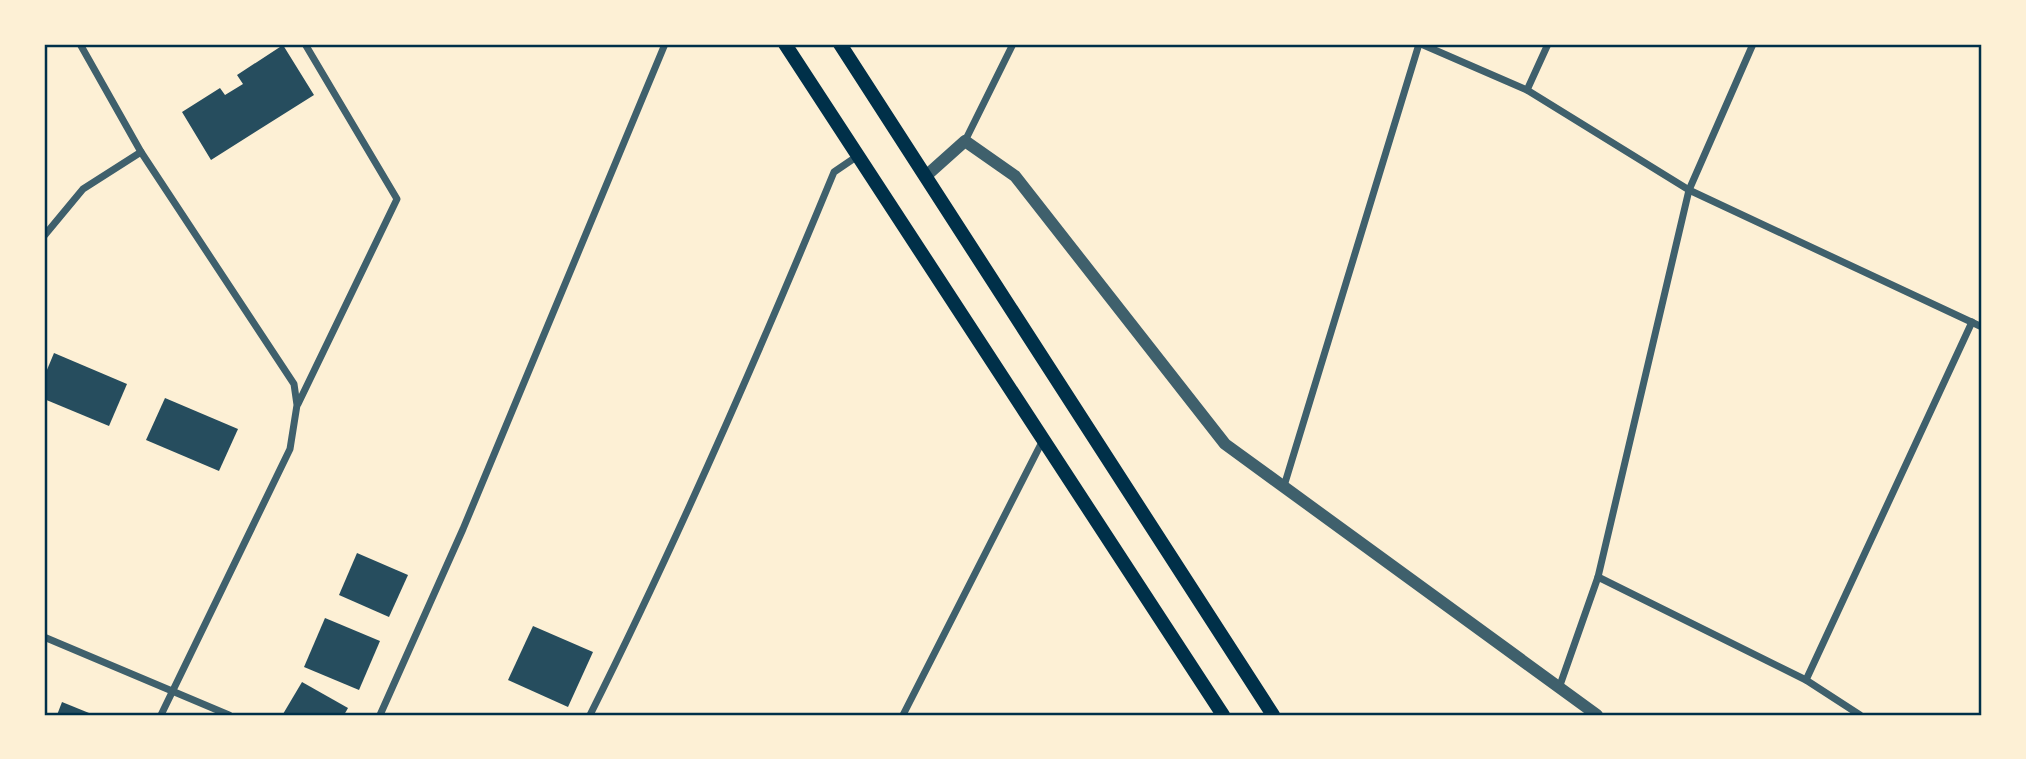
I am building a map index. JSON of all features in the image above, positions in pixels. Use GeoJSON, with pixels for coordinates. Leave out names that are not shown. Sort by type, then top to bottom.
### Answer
{"type":"FeatureCollection","features":[{"type":"Feature","properties":{"kind":"main road"},"geometry":{"type":"LineString","coordinates":[[785,44],[860,155],[1223,715]]}},
{"type":"Feature","properties":{"kind":"main road"},"geometry":{"type":"LineString","coordinates":[[840,44],[1273,715]]}},
{"type":"Feature","properties":{"kind":"street"},"geometry":{"type":"LineString","coordinates":[[80,44],[141,152],[294,384],[297,405]]}},
{"type":"Feature","properties":{"kind":"street"},"geometry":{"type":"LineString","coordinates":[[161,715],[290,449],[297,405],[397,200],[305,44]]}},
{"type":"Feature","properties":{"kind":"street"},"geometry":{"type":"LineString","coordinates":[[380,715],[463,529],[665,44]]}},
{"type":"Feature","properties":{"kind":"street"},"geometry":{"type":"LineString","coordinates":[[927,175],[965,141],[1013,44]]}},
{"type":"Feature","properties":{"kind":"street"},"geometry":{"type":"LineString","coordinates":[[1284,486],[1420,44],[1527,90],[1689,190],[1982,327]]}},
{"type":"Feature","properties":{"kind":"street"},"geometry":{"type":"LineString","coordinates":[[1527,90],[1548,44]]}},
{"type":"Feature","properties":{"kind":"street"},"geometry":{"type":"LineString","coordinates":[[1559,689],[1598,577],[1689,190],[1753,44]]}},
{"type":"Feature","properties":{"kind":"street"},"geometry":{"type":"LineString","coordinates":[[965,141],[1015,176],[1225,444],[1597,715]]}},
{"type":"Feature","properties":{"kind":"street"},"geometry":{"type":"LineString","coordinates":[[44,236],[83,189],[141,152]]}},
{"type":"Feature","properties":{"kind":"street"},"geometry":{"type":"LineString","coordinates":[[590,715],[673,547],[765,340],[834,172],[860,155]]}},
{"type":"Feature","properties":{"kind":"street"},"geometry":{"type":"LineString","coordinates":[[1806,680],[1972,322]]}},
{"type":"Feature","properties":{"kind":"street"},"geometry":{"type":"LineString","coordinates":[[903,715],[1044,438]]}},
{"type":"Feature","properties":{"kind":"street"},"geometry":{"type":"LineString","coordinates":[[1598,577],[1806,680],[1860,715]]}},
{"type":"Feature","properties":{"kind":"street"},"geometry":{"type":"LineString","coordinates":[[44,637],[229,715]]}},
{"type":"Feature","properties":{"kind":"building"},"geometry":{"type":"Polygon","coordinates":[[[283,45],[314,95],[211,160],[182,112],[220,88],[225,95],[243,84],[237,75],[283,45]]]}},
{"type":"Feature","properties":{"kind":"building"},"geometry":{"type":"Polygon","coordinates":[[[54,353],[127,384],[109,426],[44,399],[44,377],[54,353]]]}},
{"type":"Feature","properties":{"kind":"building"},"geometry":{"type":"Polygon","coordinates":[[[165,398],[238,429],[219,471],[146,440],[165,398]]]}},
{"type":"Feature","properties":{"kind":"building"},"geometry":{"type":"Polygon","coordinates":[[[357,553],[408,575],[389,617],[339,595],[357,553]]]}},
{"type":"Feature","properties":{"kind":"building"},"geometry":{"type":"Polygon","coordinates":[[[325,618],[380,641],[359,690],[304,667],[325,618]]]}},
{"type":"Feature","properties":{"kind":"building"},"geometry":{"type":"Polygon","coordinates":[[[533,626],[593,652],[568,707],[508,680],[533,626]]]}},
{"type":"Feature","properties":{"kind":"building"},"geometry":{"type":"Polygon","coordinates":[[[302,682],[348,708],[344,715],[283,714],[302,682]]]}},
{"type":"Feature","properties":{"kind":"building"},"geometry":{"type":"Polygon","coordinates":[[[62,702],[94,715],[57,715],[62,702]]]}}]}
